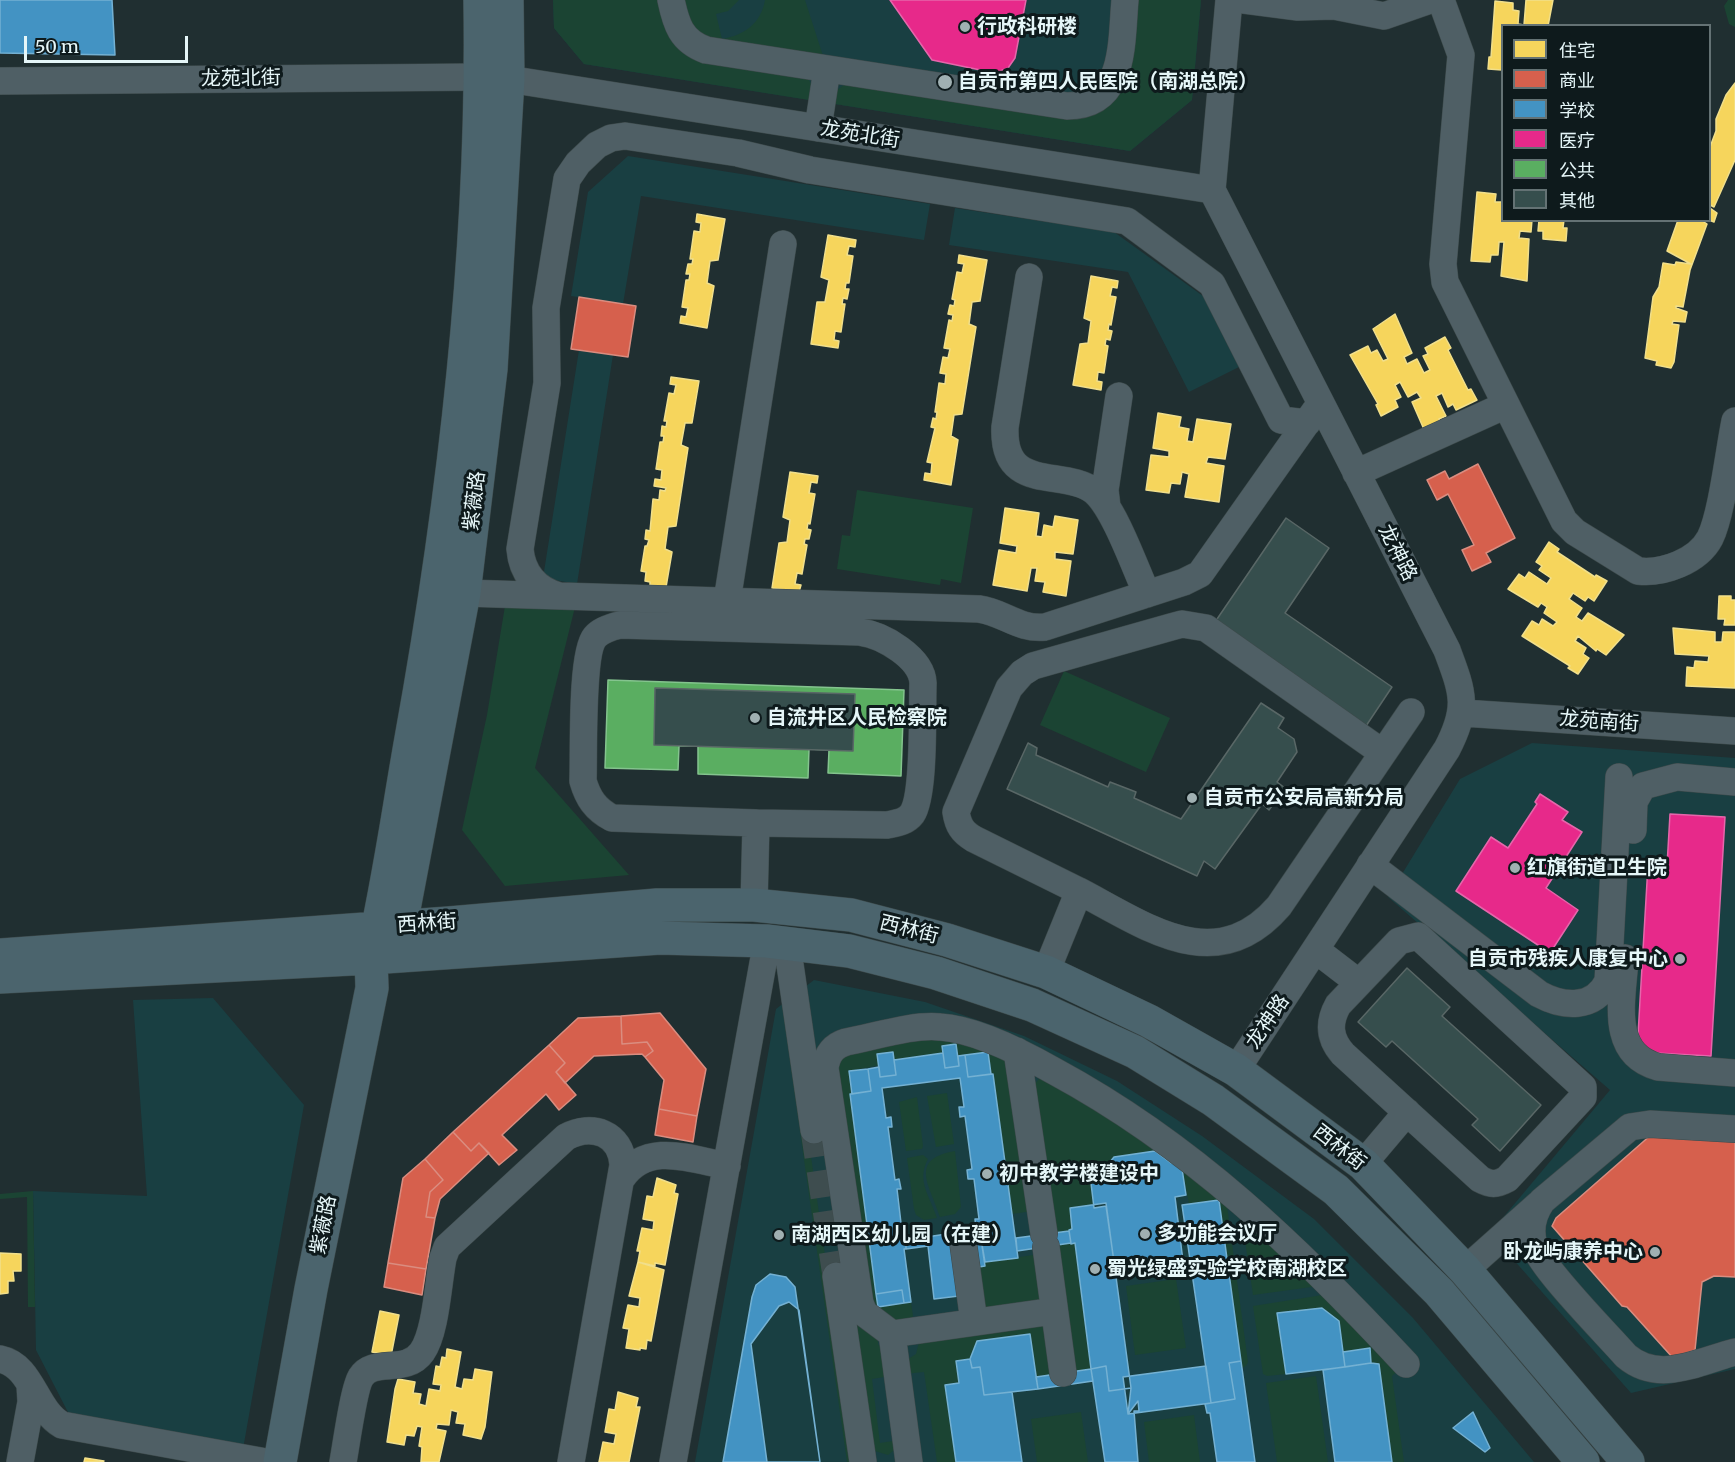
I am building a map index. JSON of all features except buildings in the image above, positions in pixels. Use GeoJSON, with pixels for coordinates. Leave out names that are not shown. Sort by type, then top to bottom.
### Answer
{"type":"FeatureCollection","features":[{"type":"Feature","properties":{"kind":"main road","name":"紫薇路"},"geometry":{"type":"LineString","coordinates":[[280,1462],[311,1289],[383,951],[464,593],[491,369],[495,78],[480,0]]}},
{"type":"Feature","properties":{"kind":"main road","name":"紫薇路"},"geometry":{"type":"LineString","coordinates":[[383,951],[438,588],[464,363],[476,218],[507,0]]}},
{"type":"Feature","properties":{"kind":"main road","name":"西林街"},"geometry":{"type":"LineString","coordinates":[[0,954],[383,951],[657,905],[754,905],[851,915],[947,940],[1046,972],[1149,1021],[1236,1070],[1363,1164],[1465,1270],[1628,1462]]}},
{"type":"Feature","properties":{"kind":"main road","name":"西林街"},"geometry":{"type":"LineString","coordinates":[[0,977],[383,951],[660,938],[777,943],[849,951],[925,970],[1032,1005],[1135,1052],[1214,1100],[1344,1198],[1439,1292],[1583,1462]]}},
{"type":"Feature","properties":{"kind":"street"},"geometry":{"type":"LineString","coordinates":[[671,0],[681,33],[695,46],[827,69],[1077,106],[1096,99],[1111,84],[1119,59],[1125,0]]}},
{"type":"Feature","properties":{"kind":"street"},"geometry":{"type":"LineString","coordinates":[[1212,190],[1229,0]]}},
{"type":"Feature","properties":{"kind":"street"},"geometry":{"type":"LineString","coordinates":[[1244,0],[1298,7],[1334,6],[1383,16],[1430,0]]}},
{"type":"Feature","properties":{"kind":"street"},"geometry":{"type":"LineString","coordinates":[[1441,0],[1461,56],[1443,273],[1506,405],[1568,526],[1628,567],[1650,573],[1670,567],[1696,554],[1710,538],[1715,524],[1735,421]]}},
{"type":"Feature","properties":{"kind":"street"},"geometry":{"type":"LineString","coordinates":[[818,128],[827,69]]}},
{"type":"Feature","properties":{"kind":"street","name":"龙苑北街"},"geometry":{"type":"LineString","coordinates":[[0,81],[495,78],[1212,190]]}},
{"type":"Feature","properties":{"kind":"street"},"geometry":{"type":"LineString","coordinates":[[559,596],[539,587],[531,579],[524,569],[520,549],[547,383],[548,292],[567,179],[578,163],[597,146],[611,138],[634,137],[738,153],[810,170],[1126,221],[1208,278],[1281,420],[1313,414]]}},
{"type":"Feature","properties":{"kind":"street","name":"龙神路"},"geometry":{"type":"LineString","coordinates":[[1212,190],[1313,414],[1356,473],[1447,650],[1457,677],[1463,713],[1447,749],[1236,1070]]}},
{"type":"Feature","properties":{"kind":"street"},"geometry":{"type":"LineString","coordinates":[[727,601],[783,244]]}},
{"type":"Feature","properties":{"kind":"street"},"geometry":{"type":"LineString","coordinates":[[1029,277],[1005,435],[1014,460],[1027,473],[1092,490],[1107,507],[1147,594]]}},
{"type":"Feature","properties":{"kind":"street"},"geometry":{"type":"LineString","coordinates":[[1107,507],[1105,490],[1119,396]]}},
{"type":"Feature","properties":{"kind":"street"},"geometry":{"type":"LineString","coordinates":[[1356,473],[1506,405]]}},
{"type":"Feature","properties":{"kind":"street"},"geometry":{"type":"LineString","coordinates":[[464,593],[979,609],[991,610],[1017,624],[1035,628],[1194,578],[1207,567],[1313,414]]}},
{"type":"Feature","properties":{"kind":"street"},"geometry":{"type":"LineString","coordinates":[[1067,482],[1095,472],[1106,459],[1111,448]]}},
{"type":"Feature","properties":{"kind":"street"},"geometry":{"type":"LineString","coordinates":[[1383,753],[1206,628],[1193,624],[1172,627],[1033,666],[1022,673],[1009,688],[956,812],[958,822],[964,832],[974,839],[1166,936],[1190,943],[1212,944],[1254,931],[1278,906],[1383,753],[1411,712]]}},
{"type":"Feature","properties":{"kind":"street"},"geometry":{"type":"LineString","coordinates":[[620,626],[860,632],[888,640],[917,666],[923,683],[918,795],[911,814],[903,822],[887,825],[756,823],[612,818],[598,811],[587,794],[583,781],[587,660],[595,637],[610,627],[620,626]]}},
{"type":"Feature","properties":{"kind":"street","name":"龙苑南街"},"geometry":{"type":"LineString","coordinates":[[1463,713],[1735,731]]}},
{"type":"Feature","properties":{"kind":"street"},"geometry":{"type":"LineString","coordinates":[[1370,865],[1539,994],[1563,1003],[1586,1002],[1596,998],[1608,981],[1619,777]]}},
{"type":"Feature","properties":{"kind":"street"},"geometry":{"type":"LineString","coordinates":[[1735,782],[1668,778],[1643,786],[1637,794],[1634,802],[1621,1024],[1626,1044],[1639,1059],[1649,1065],[1671,1069],[1735,1073]]}},
{"type":"Feature","properties":{"kind":"street"},"geometry":{"type":"LineString","coordinates":[[754,905],[756,823]]}},
{"type":"Feature","properties":{"kind":"street"},"geometry":{"type":"LineString","coordinates":[[1046,972],[1079,891]]}},
{"type":"Feature","properties":{"kind":"street"},"geometry":{"type":"LineString","coordinates":[[1418,936],[1581,1082],[1584,1092],[1583,1097],[1507,1179],[1494,1185],[1480,1179],[1407,1112],[1343,1054],[1332,1038],[1332,1016],[1338,1005],[1400,941],[1418,936]]}},
{"type":"Feature","properties":{"kind":"street"},"geometry":{"type":"LineString","coordinates":[[777,943],[814,1130]]}},
{"type":"Feature","properties":{"kind":"street"},"geometry":{"type":"LineString","coordinates":[[673,1462],[727,1166],[777,943]]}},
{"type":"Feature","properties":{"kind":"street"},"geometry":{"type":"LineString","coordinates":[[1316,950],[1359,983]]}},
{"type":"Feature","properties":{"kind":"street"},"geometry":{"type":"LineString","coordinates":[[1054,1311],[974,1322],[929,1336],[892,1334],[864,1313],[860,1303],[825,1068],[826,1060],[840,1043],[939,1026],[1017,1051],[1119,1109],[1206,1170],[1302,1255],[1406,1364]]}},
{"type":"Feature","properties":{"kind":"street"},"geometry":{"type":"LineString","coordinates":[[1017,1051],[1063,1373]]}},
{"type":"Feature","properties":{"kind":"street"},"geometry":{"type":"LineString","coordinates":[[1363,1164],[1407,1112]]}},
{"type":"Feature","properties":{"kind":"street"},"geometry":{"type":"LineString","coordinates":[[1465,1270],[1630,1127],[1650,1124],[1735,1129]]}},
{"type":"Feature","properties":{"kind":"street"},"geometry":{"type":"LineString","coordinates":[[343,1462],[359,1378],[370,1368],[400,1366],[413,1361],[427,1342],[442,1258],[447,1247],[566,1137],[574,1133],[593,1130],[606,1134],[614,1141],[630,1148],[727,1166]]}},
{"type":"Feature","properties":{"kind":"street"},"geometry":{"type":"LineString","coordinates":[[572,1462],[622,1178],[623,1158],[614,1141]]}},
{"type":"Feature","properties":{"kind":"street"},"geometry":{"type":"LineString","coordinates":[[622,1178],[635,1162],[657,1154]]}},
{"type":"Feature","properties":{"kind":"street"},"geometry":{"type":"LineString","coordinates":[[1542,1201],[1534,1214],[1531,1230],[1538,1254],[1635,1364],[1647,1370],[1661,1371],[1735,1352]]}},
{"type":"Feature","properties":{"kind":"street"},"geometry":{"type":"LineString","coordinates":[[963,1242],[974,1322]]}},
{"type":"Feature","properties":{"kind":"street"},"geometry":{"type":"LineString","coordinates":[[836,1276],[863,1462]]}},
{"type":"Feature","properties":{"kind":"street"},"geometry":{"type":"LineString","coordinates":[[892,1334],[909,1462]]}},
{"type":"Feature","properties":{"kind":"street"},"geometry":{"type":"LineString","coordinates":[[0,1359],[10,1361],[19,1367],[44,1411],[62,1425]]}},
{"type":"Feature","properties":{"kind":"street"},"geometry":{"type":"LineString","coordinates":[[20,1462],[32,1395],[30,1385]]}},
{"type":"Feature","properties":{"kind":"street"},"geometry":{"type":"LineString","coordinates":[[28,1419],[266,1462]]}},
{"type":"Feature","properties":{"kind":"shaded area","name":"自贡市第四人民医院（南湖总院）"},"geometry":{"type":"Polygon","coordinates":[[[553,0],[1201,0],[1192,100],[1130,151],[584,64],[554,28],[553,0]]]}},
{"type":"Feature","properties":{"kind":"shaded area"},"geometry":{"type":"Polygon","coordinates":[[[628,156],[930,204],[924,240],[641,196],[623,304],[571,296],[588,192],[628,156]]]}},
{"type":"Feature","properties":{"kind":"shaded area"},"geometry":{"type":"Polygon","coordinates":[[[955,208],[1114,232],[1203,296],[1239,367],[1189,392],[1128,272],[949,245],[955,208]]]}},
{"type":"Feature","properties":{"kind":"shaded area"},"geometry":{"type":"Polygon","coordinates":[[[579,350],[613,355],[577,584],[543,578],[579,350]]]}},
{"type":"Feature","properties":{"kind":"shaded area"},"geometry":{"type":"Polygon","coordinates":[[[1532,743],[1735,758],[1735,1369],[1631,1393],[1490,1233],[1610,1090],[1388,897],[1460,779],[1532,743]]]}},
{"type":"Feature","properties":{"kind":"shaded area","name":"蜀光绿盛实验学校南湖校区"},"geometry":{"type":"Polygon","coordinates":[[[814,980],[925,1002],[1024,1036],[1117,1081],[1202,1136],[1314,1219],[1413,1318],[1534,1462],[695,1462],[776,1009],[814,980]]]}},
{"type":"Feature","properties":{"kind":"shaded area"},"geometry":{"type":"Polygon","coordinates":[[[213,998],[304,1105],[243,1449],[72,1420],[36,1350],[33,1191],[147,1196],[133,1000],[213,998]]]}},
{"type":"Feature","properties":{"kind":"green space"},"geometry":{"type":"Polygon","coordinates":[[[553,0],[662,0],[668,21],[808,78],[811,84],[809,100],[584,64],[554,28],[553,0]]]}},
{"type":"Feature","properties":{"kind":"green space"},"geometry":{"type":"Polygon","coordinates":[[[679,0],[739,0],[728,11],[716,14],[722,39],[751,27],[760,15],[765,0],[805,0],[824,59],[714,42],[695,33],[679,0]]]}},
{"type":"Feature","properties":{"kind":"green space"},"geometry":{"type":"Polygon","coordinates":[[[1136,0],[1201,0],[1192,100],[1130,151],[835,104],[837,90],[848,82],[1084,115],[1136,0]]]}},
{"type":"Feature","properties":{"kind":"green space"},"geometry":{"type":"Polygon","coordinates":[[[1728,0],[1735,0],[1735,27],[1729,24],[1724,6],[1728,0]]]}},
{"type":"Feature","properties":{"kind":"green space"},"geometry":{"type":"Polygon","coordinates":[[[857,490],[973,508],[961,583],[941,579],[940,585],[837,569],[842,535],[850,536],[857,490]]]}},
{"type":"Feature","properties":{"kind":"green space"},"geometry":{"type":"Polygon","coordinates":[[[576,603],[535,768],[629,875],[505,886],[462,830],[487,715],[505,606],[576,603]]]}},
{"type":"Feature","properties":{"kind":"green space"},"geometry":{"type":"Polygon","coordinates":[[[1064,671],[1170,718],[1146,772],[1040,725],[1064,671]]]}},
{"type":"Feature","properties":{"kind":"green space"},"geometry":{"type":"Polygon","coordinates":[[[789,1000],[854,1462],[847,1462],[782,1005],[789,1000]]]}},
{"type":"Feature","properties":{"kind":"green space"},"geometry":{"type":"Polygon","coordinates":[[[942,1030],[1007,1052],[1033,1211],[1012,1214],[993,1074],[991,1074],[987,1052],[958,1056],[956,1044],[942,1046],[943,1053],[849,1071],[852,1094],[850,1095],[878,1307],[911,1302],[913,1316],[911,1319],[890,1322],[871,1311],[833,1058],[942,1030]]]}},
{"type":"Feature","properties":{"kind":"green space"},"geometry":{"type":"Polygon","coordinates":[[[1041,1076],[1056,1079],[1102,1104],[1217,1183],[1219,1200],[1227,1206],[1248,1362],[1246,1366],[1242,1368],[1219,1201],[1189,1204],[1181,1162],[1171,1163],[1155,1151],[1114,1157],[1101,1173],[1090,1175],[1094,1208],[1093,1204],[1070,1208],[1072,1229],[1069,1230],[1071,1244],[1075,1243],[1091,1369],[1069,1372],[1032,1097],[1032,1088],[1041,1076]]]}},
{"type":"Feature","properties":{"kind":"green space"},"geometry":{"type":"Polygon","coordinates":[[[947,1093],[954,1144],[936,1147],[927,1096],[947,1093]]]}},
{"type":"Feature","properties":{"kind":"green space"},"geometry":{"type":"Polygon","coordinates":[[[917,1097],[923,1146],[922,1149],[906,1151],[899,1102],[917,1097]]]}},
{"type":"Feature","properties":{"kind":"green space"},"geometry":{"type":"Polygon","coordinates":[[[955,1151],[961,1207],[955,1214],[940,1217],[928,1185],[927,1167],[931,1160],[955,1151]]]}},
{"type":"Feature","properties":{"kind":"green space"},"geometry":{"type":"Polygon","coordinates":[[[923,1155],[928,1159],[923,1174],[925,1188],[937,1218],[924,1220],[916,1215],[914,1209],[907,1158],[923,1155]]]}},
{"type":"Feature","properties":{"kind":"green space"},"geometry":{"type":"Polygon","coordinates":[[[33,1191],[35,1307],[28,1307],[27,1197],[0,1199],[0,1194],[33,1191]]]}},
{"type":"Feature","properties":{"kind":"green space"},"geometry":{"type":"Polygon","coordinates":[[[1241,1214],[1319,1286],[1253,1295],[1241,1214]]]}},
{"type":"Feature","properties":{"kind":"green space"},"geometry":{"type":"Polygon","coordinates":[[[1040,1254],[1040,1302],[979,1316],[973,1268],[985,1266],[985,1262],[1040,1254]]]}},
{"type":"Feature","properties":{"kind":"green space"},"geometry":{"type":"Polygon","coordinates":[[[1176,1279],[1186,1348],[1135,1355],[1126,1286],[1176,1279]]]}},
{"type":"Feature","properties":{"kind":"green space"},"geometry":{"type":"Polygon","coordinates":[[[1329,1294],[1401,1368],[1392,1376],[1404,1462],[1392,1462],[1379,1364],[1372,1365],[1370,1348],[1343,1352],[1339,1321],[1322,1308],[1278,1313],[1286,1374],[1267,1376],[1263,1374],[1253,1306],[1329,1294]]]}},
{"type":"Feature","properties":{"kind":"green space"},"geometry":{"type":"Polygon","coordinates":[[[853,1305],[878,1336],[878,1344],[887,1359],[890,1376],[872,1379],[880,1443],[899,1440],[897,1448],[888,1455],[875,1451],[853,1305]]]}},
{"type":"Feature","properties":{"kind":"green space"},"geometry":{"type":"Polygon","coordinates":[[[1042,1325],[1049,1331],[1056,1374],[1036,1377],[1030,1334],[977,1341],[970,1359],[956,1361],[959,1383],[945,1385],[956,1462],[937,1462],[924,1372],[904,1374],[905,1361],[916,1354],[920,1338],[1042,1325]]]}},
{"type":"Feature","properties":{"kind":"green space"},"geometry":{"type":"Polygon","coordinates":[[[1316,1376],[1328,1462],[1277,1462],[1266,1383],[1316,1376]]]}},
{"type":"Feature","properties":{"kind":"green space"},"geometry":{"type":"Polygon","coordinates":[[[1081,1412],[1088,1462],[1037,1462],[1031,1419],[1081,1412]]]}},
{"type":"Feature","properties":{"kind":"green space"},"geometry":{"type":"Polygon","coordinates":[[[1194,1415],[1200,1462],[1149,1462],[1144,1422],[1194,1415]]]}},
{"type":"Feature","properties":{"kind":"tunnel"},"geometry":{"type":"LineString","coordinates":[[814,1130],[836,1276]]}},
{"type":"Feature","properties":{"kind":"place","name":"行政科研楼"},"geometry":{"type":"Point","coordinates":[965,27]}},
{"type":"Feature","properties":{"kind":"place","name":"自贡市第四人民医院（南湖总院）"},"geometry":{"type":"Point","coordinates":[945,82]}},
{"type":"Feature","properties":{"kind":"place","name":"自流井区人民检察院"},"geometry":{"type":"Point","coordinates":[755,718]}},
{"type":"Feature","properties":{"kind":"place","name":"自贡市公安局高新分局"},"geometry":{"type":"Point","coordinates":[1192,798]}},
{"type":"Feature","properties":{"kind":"place","name":"红旗街道卫生院"},"geometry":{"type":"Point","coordinates":[1515,868]}},
{"type":"Feature","properties":{"kind":"place","name":"自贡市残疾人康复中心"},"geometry":{"type":"Point","coordinates":[1680,959]}},
{"type":"Feature","properties":{"kind":"place","name":"初中教学楼建设中"},"geometry":{"type":"Point","coordinates":[987,1174]}},
{"type":"Feature","properties":{"kind":"place","name":"多功能会议厅"},"geometry":{"type":"Point","coordinates":[1145,1234]}},
{"type":"Feature","properties":{"kind":"place","name":"南湖西区幼儿园（在建）"},"geometry":{"type":"Point","coordinates":[779,1235]}},
{"type":"Feature","properties":{"kind":"place","name":"卧龙屿康养中心"},"geometry":{"type":"Point","coordinates":[1655,1252]}},
{"type":"Feature","properties":{"kind":"place","name":"蜀光绿盛实验学校南湖校区"},"geometry":{"type":"Point","coordinates":[1095,1269]}}]}
